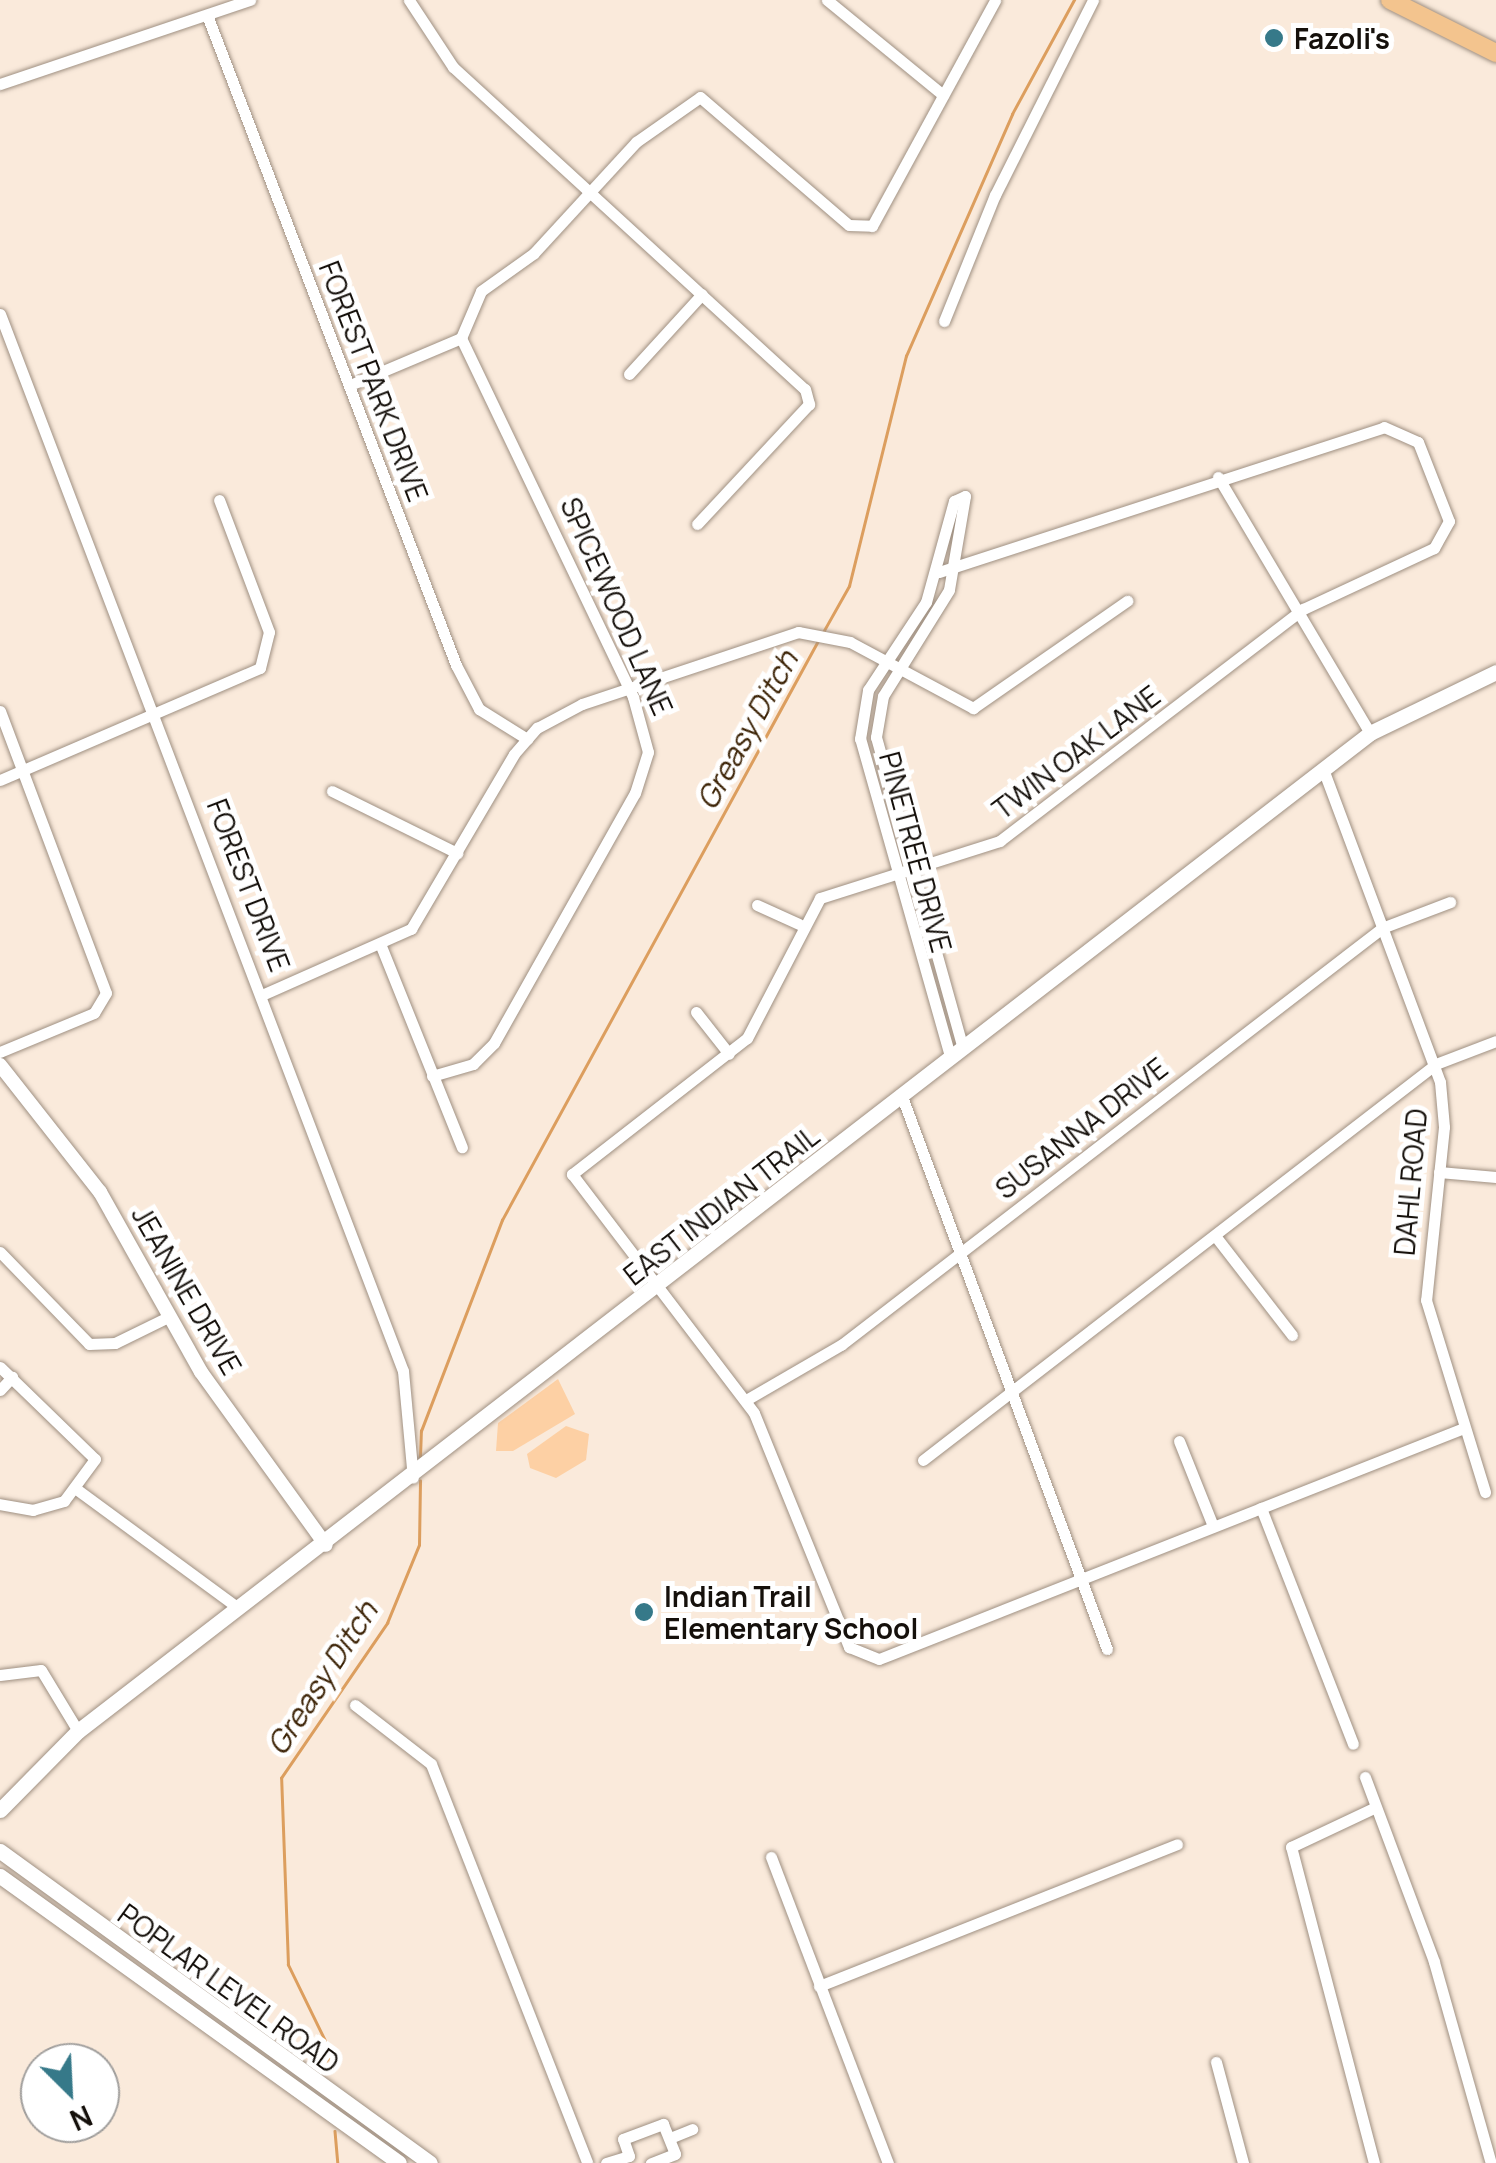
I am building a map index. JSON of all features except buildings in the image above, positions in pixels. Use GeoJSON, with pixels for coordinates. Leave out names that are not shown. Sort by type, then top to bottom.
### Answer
{"type":"FeatureCollection","features":[{"type":"Feature","properties":{"kind":"main road"},"geometry":{"type":"LineString","coordinates":[[1390,0],[1496,53]]}},
{"type":"Feature","properties":{"kind":"main road","name":"EAST INDIAN TRAIL"},"geometry":{"type":"LineString","coordinates":[[0,1810],[78,1731],[413,1478],[956,1051],[1370,733],[1496,672]]}},
{"type":"Feature","properties":{"kind":"main road","name":"POPLAR LEVEL ROAD"},"geometry":{"type":"LineString","coordinates":[[0,1851],[430,2163]]}},
{"type":"Feature","properties":{"kind":"main road","name":"POPLAR LEVEL ROAD"},"geometry":{"type":"LineString","coordinates":[[0,1876],[399,2163]]}},
{"type":"Feature","properties":{"kind":"street"},"geometry":{"type":"LineString","coordinates":[[0,84],[250,0]]}},
{"type":"Feature","properties":{"kind":"street"},"geometry":{"type":"LineString","coordinates":[[410,0],[453,67],[702,294],[808,398],[697,524]]}},
{"type":"Feature","properties":{"kind":"street"},"geometry":{"type":"LineString","coordinates":[[827,0],[943,96]]}},
{"type":"Feature","properties":{"kind":"street"},"geometry":{"type":"LineString","coordinates":[[350,385],[460,338],[475,296],[534,253],[636,142],[705,98],[863,228],[943,96],[995,0]]}},
{"type":"Feature","properties":{"kind":"street"},"geometry":{"type":"LineString","coordinates":[[944,321],[994,195],[1093,0]]}},
{"type":"Feature","properties":{"kind":"street","name":"FOREST PARK DRIVE"},"geometry":{"type":"LineString","coordinates":[[207,15],[469,692],[486,716],[527,738]]}},
{"type":"Feature","properties":{"kind":"street"},"geometry":{"type":"LineString","coordinates":[[629,374],[702,294]]}},
{"type":"Feature","properties":{"kind":"street","name":"FOREST DRIVE"},"geometry":{"type":"LineString","coordinates":[[0,314],[264,994],[410,1390],[404,1458],[413,1478]]}},
{"type":"Feature","properties":{"kind":"street","name":"SPICEWOOD LANE"},"geometry":{"type":"LineString","coordinates":[[432,1076],[473,1064],[494,1043],[635,793],[648,740],[628,687],[460,338]]}},
{"type":"Feature","properties":{"kind":"street","name":"TWIN OAK LANE"},"geometry":{"type":"LineString","coordinates":[[659,1287],[572,1174],[729,1054],[768,1008],[800,924],[829,894],[978,852],[1028,823],[1297,614],[1434,548],[1449,521],[1418,442],[1392,428],[1218,478]]}},
{"type":"Feature","properties":{"kind":"street"},"geometry":{"type":"LineString","coordinates":[[939,572],[1218,478],[1370,733]]}},
{"type":"Feature","properties":{"kind":"street","name":"PINETREE DRIVE"},"geometry":{"type":"LineString","coordinates":[[965,496],[956,569],[883,696],[876,737],[956,1051],[894,877],[860,738],[884,661],[939,572],[954,501],[965,496]]}},
{"type":"Feature","properties":{"kind":"street"},"geometry":{"type":"LineString","coordinates":[[0,780],[253,674],[269,652],[219,500]]}},
{"type":"Feature","properties":{"kind":"street"},"geometry":{"type":"LineString","coordinates":[[264,994],[381,946],[415,925],[527,738],[628,687],[808,634],[838,638],[901,666],[972,708],[1127,600]]}},
{"type":"Feature","properties":{"kind":"street"},"geometry":{"type":"LineString","coordinates":[[0,711],[106,993],[94,1013],[0,1052]]}},
{"type":"Feature","properties":{"kind":"street","name":"DAHL ROAD"},"geometry":{"type":"LineString","coordinates":[[1323,770],[1444,1105],[1426,1300],[1485,1492]]}},
{"type":"Feature","properties":{"kind":"street"},"geometry":{"type":"LineString","coordinates":[[332,791],[457,852]]}},
{"type":"Feature","properties":{"kind":"street","name":"SUSANNA DRIVE"},"geometry":{"type":"LineString","coordinates":[[746,1400],[841,1345],[1382,928],[1450,902]]}},
{"type":"Feature","properties":{"kind":"street"},"geometry":{"type":"LineString","coordinates":[[757,905],[800,924]]}},
{"type":"Feature","properties":{"kind":"street"},"geometry":{"type":"LineString","coordinates":[[381,946],[462,1146]]}},
{"type":"Feature","properties":{"kind":"street"},"geometry":{"type":"LineString","coordinates":[[696,1012],[729,1054]]}},
{"type":"Feature","properties":{"kind":"street"},"geometry":{"type":"LineString","coordinates":[[924,1460],[1433,1067],[1496,1041]]}},
{"type":"Feature","properties":{"kind":"street","name":"JEANINE DRIVE"},"geometry":{"type":"LineString","coordinates":[[0,1064],[100,1192],[170,1316],[326,1544]]}},
{"type":"Feature","properties":{"kind":"street"},"geometry":{"type":"LineString","coordinates":[[901,1094],[1107,1649]]}},
{"type":"Feature","properties":{"kind":"street"},"geometry":{"type":"LineString","coordinates":[[1439,1172],[1496,1177]]}},
{"type":"Feature","properties":{"kind":"street"},"geometry":{"type":"LineString","coordinates":[[1216,1237],[1292,1334]]}},
{"type":"Feature","properties":{"kind":"street"},"geometry":{"type":"LineString","coordinates":[[0,1252],[89,1344],[114,1343],[170,1316]]}},
{"type":"Feature","properties":{"kind":"street"},"geometry":{"type":"LineString","coordinates":[[659,1287],[746,1400],[848,1648],[866,1660],[1464,1428]]}},
{"type":"Feature","properties":{"kind":"street"},"geometry":{"type":"LineString","coordinates":[[0,1367],[91,1446],[94,1464],[79,1491],[33,1510],[0,1504]]}},
{"type":"Feature","properties":{"kind":"street"},"geometry":{"type":"LineString","coordinates":[[0,1390],[12,1377]]}},
{"type":"Feature","properties":{"kind":"street"},"geometry":{"type":"LineString","coordinates":[[1179,1441],[1213,1526]]}},
{"type":"Feature","properties":{"kind":"street"},"geometry":{"type":"LineString","coordinates":[[79,1491],[238,1608]]}},
{"type":"Feature","properties":{"kind":"street"},"geometry":{"type":"LineString","coordinates":[[1261,1508],[1353,1744]]}},
{"type":"Feature","properties":{"kind":"street"},"geometry":{"type":"LineString","coordinates":[[0,1676],[41,1670],[78,1731]]}},
{"type":"Feature","properties":{"kind":"street"},"geometry":{"type":"LineString","coordinates":[[355,1705],[431,1764],[586,2163]]}},
{"type":"Feature","properties":{"kind":"street"},"geometry":{"type":"LineString","coordinates":[[1365,1777],[1434,1962],[1490,2163]]}},
{"type":"Feature","properties":{"kind":"street"},"geometry":{"type":"LineString","coordinates":[[1374,1808],[1291,1847],[1374,2163]]}},
{"type":"Feature","properties":{"kind":"street"},"geometry":{"type":"LineString","coordinates":[[819,1986],[1177,1844]]}},
{"type":"Feature","properties":{"kind":"street"},"geometry":{"type":"LineString","coordinates":[[771,1856],[888,2163]]}},
{"type":"Feature","properties":{"kind":"street"},"geometry":{"type":"LineString","coordinates":[[1216,2062],[1243,2163]]}},
{"type":"Feature","properties":{"kind":"street"},"geometry":{"type":"LineString","coordinates":[[606,2163],[631,2160],[623,2140],[663,2124],[675,2154],[651,2163]]}},
{"type":"Feature","properties":{"kind":"street"},"geometry":{"type":"LineString","coordinates":[[670,2138],[692,2129]]}},
{"type":"Feature","properties":{"kind":"shaded area"},"geometry":{"type":"Polygon","coordinates":[[[558,1379],[575,1414],[513,1451],[496,1451],[498,1423],[558,1379]]]}},
{"type":"Feature","properties":{"kind":"shaded area"},"geometry":{"type":"Polygon","coordinates":[[[566,1426],[589,1434],[586,1460],[556,1478],[530,1468],[527,1454],[566,1426]]]}},
{"type":"Feature","properties":{"kind":"waterway","name":"Greasy Ditch"},"geometry":{"type":"LineString","coordinates":[[822,634],[849,586],[906,356],[1012,114],[1074,0]]}},
{"type":"Feature","properties":{"kind":"waterway","name":"Greasy Ditch"},"geometry":{"type":"LineString","coordinates":[[420,1457],[421,1431],[502,1220],[818,641]]}},
{"type":"Feature","properties":{"kind":"waterway","name":"Greasy Ditch"},"geometry":{"type":"LineString","coordinates":[[329,2072],[327,2045],[288,1965],[281,1778],[387,1623],[419,1545],[420,1481]]}},
{"type":"Feature","properties":{"kind":"waterway","name":"Greasy Ditch"},"geometry":{"type":"LineString","coordinates":[[335,2131],[338,2163]]}},
{"type":"Feature","properties":{"kind":"place","name":"Fazoli's"},"geometry":{"type":"Point","coordinates":[1274,38]}},
{"type":"Feature","properties":{"kind":"place","name":"Indian Trail Elementary School"},"geometry":{"type":"Point","coordinates":[644,1612]}}]}
